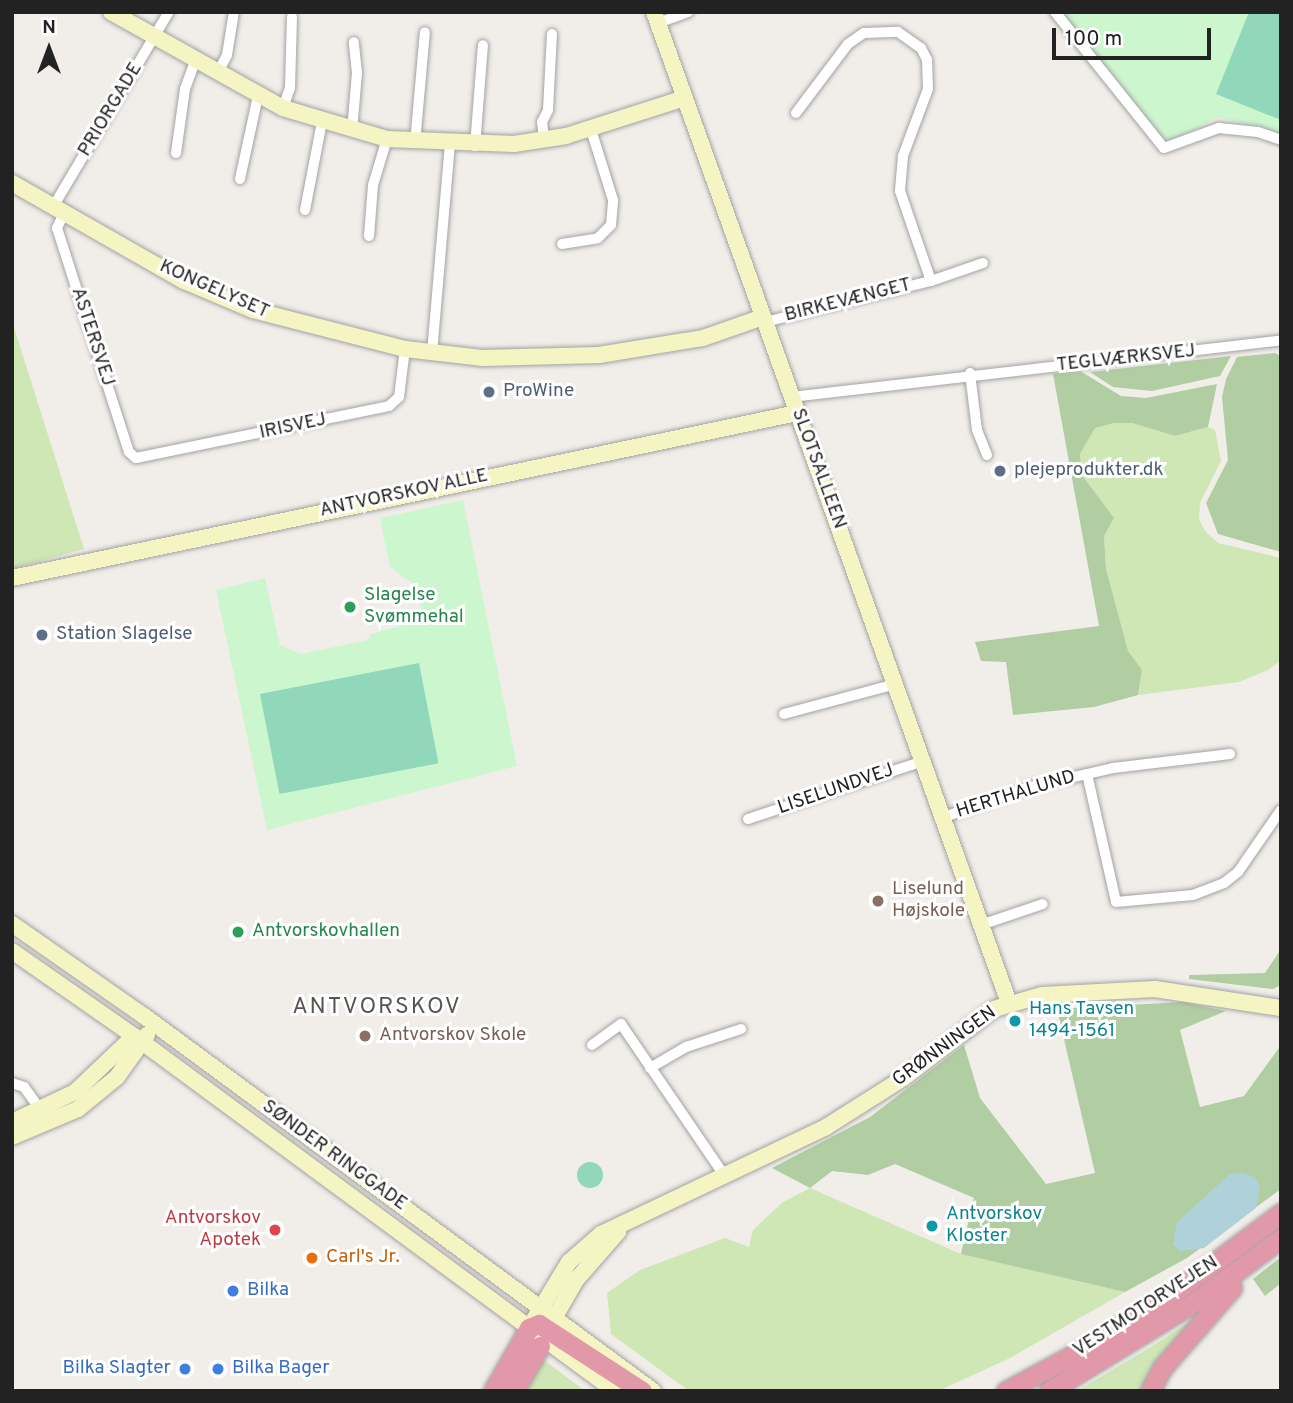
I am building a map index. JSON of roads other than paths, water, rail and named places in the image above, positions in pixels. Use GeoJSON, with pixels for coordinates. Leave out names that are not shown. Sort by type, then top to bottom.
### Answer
{"type":"FeatureCollection","features":[{"type":"Feature","properties":{"kind":"highway","name":"VESTMOTORVEJEN"},"geometry":{"type":"LineString","coordinates":[[1006,1391],[1095,1343],[1180,1288],[1281,1213]]}},
{"type":"Feature","properties":{"kind":"highway","name":"VESTMOTORVEJEN"},"geometry":{"type":"LineString","coordinates":[[1049,1391],[1196,1301],[1281,1238]]}},
{"type":"Feature","properties":{"kind":"highway"},"geometry":{"type":"LineString","coordinates":[[1150,1391],[1163,1367],[1208,1311],[1281,1247]]}},
{"type":"Feature","properties":{"kind":"highway"},"geometry":{"type":"LineString","coordinates":[[494,1391],[541,1324]]}},
{"type":"Feature","properties":{"kind":"highway"},"geometry":{"type":"LineString","coordinates":[[505,1391],[541,1324]]}},
{"type":"Feature","properties":{"kind":"highway"},"geometry":{"type":"LineString","coordinates":[[514,1391],[541,1324]]}},
{"type":"Feature","properties":{"kind":"highway"},"geometry":{"type":"LineString","coordinates":[[541,1324],[642,1391]]}},
{"type":"Feature","properties":{"kind":"street"},"geometry":{"type":"LineString","coordinates":[[111,12],[217,74],[283,108],[352,131],[387,139],[475,146],[544,140],[591,130],[685,98]]}},
{"type":"Feature","properties":{"kind":"street","name":"PRIORGADE"},"geometry":{"type":"LineString","coordinates":[[58,210],[169,12]]}},
{"type":"Feature","properties":{"kind":"street"},"geometry":{"type":"LineString","coordinates":[[217,74],[227,55],[234,12]]}},
{"type":"Feature","properties":{"kind":"street"},"geometry":{"type":"LineString","coordinates":[[656,17],[688,12]]}},
{"type":"Feature","properties":{"kind":"street"},"geometry":{"type":"LineString","coordinates":[[1055,12],[1164,148],[1219,128],[1258,132],[1281,140]]}},
{"type":"Feature","properties":{"kind":"street"},"geometry":{"type":"LineString","coordinates":[[283,108],[290,88],[292,17]]}},
{"type":"Feature","properties":{"kind":"street","name":"SLOTSALLEEN"},"geometry":{"type":"LineString","coordinates":[[656,17],[1009,1003]]}},
{"type":"Feature","properties":{"kind":"street"},"geometry":{"type":"LineString","coordinates":[[415,143],[425,32]]}},
{"type":"Feature","properties":{"kind":"street","name":"BIRKEVÆNGET"},"geometry":{"type":"LineString","coordinates":[[796,113],[848,44],[864,33],[898,32],[921,48],[927,60],[928,89],[903,156],[900,191],[931,281]]}},
{"type":"Feature","properties":{"kind":"street"},"geometry":{"type":"LineString","coordinates":[[544,140],[541,122],[548,110],[552,34]]}},
{"type":"Feature","properties":{"kind":"street"},"geometry":{"type":"LineString","coordinates":[[352,131],[357,73],[354,42]]}},
{"type":"Feature","properties":{"kind":"street"},"geometry":{"type":"LineString","coordinates":[[475,146],[483,45]]}},
{"type":"Feature","properties":{"kind":"street"},"geometry":{"type":"LineString","coordinates":[[176,153],[185,89],[195,61]]}},
{"type":"Feature","properties":{"kind":"street"},"geometry":{"type":"LineString","coordinates":[[240,178],[258,96]]}},
{"type":"Feature","properties":{"kind":"street"},"geometry":{"type":"LineString","coordinates":[[304,210],[312,157],[322,122]]}},
{"type":"Feature","properties":{"kind":"street"},"geometry":{"type":"LineString","coordinates":[[562,244],[598,238],[611,225],[613,200],[591,130]]}},
{"type":"Feature","properties":{"kind":"street"},"geometry":{"type":"LineString","coordinates":[[369,236],[373,185],[387,139]]}},
{"type":"Feature","properties":{"kind":"street"},"geometry":{"type":"LineString","coordinates":[[432,354],[450,145]]}},
{"type":"Feature","properties":{"kind":"street","name":"KONGELYSET"},"geometry":{"type":"LineString","coordinates":[[12,183],[184,281],[253,310],[432,354],[540,359],[599,355],[703,338],[764,320]]}},
{"type":"Feature","properties":{"kind":"street","name":"ASTERSVEJ"},"geometry":{"type":"LineString","coordinates":[[58,210],[57,229],[129,452],[136,458]]}},
{"type":"Feature","properties":{"kind":"street","name":"BIRKEVÆNGET"},"geometry":{"type":"LineString","coordinates":[[764,320],[931,281],[983,263]]}},
{"type":"Feature","properties":{"kind":"street","name":"TEGLVÆRKSVEJ"},"geometry":{"type":"LineString","coordinates":[[792,397],[970,373],[1281,340]]}},
{"type":"Feature","properties":{"kind":"street","name":"IRISVEJ"},"geometry":{"type":"LineString","coordinates":[[136,458],[389,406],[399,397],[405,349]]}},
{"type":"Feature","properties":{"kind":"street"},"geometry":{"type":"LineString","coordinates":[[970,373],[977,430],[987,455]]}},
{"type":"Feature","properties":{"kind":"street","name":"ANTVORSKOV ALLE"},"geometry":{"type":"LineString","coordinates":[[12,578],[797,413]]}},
{"type":"Feature","properties":{"kind":"street"},"geometry":{"type":"LineString","coordinates":[[784,714],[896,684]]}},
{"type":"Feature","properties":{"kind":"street","name":"HERTHALUND"},"geometry":{"type":"LineString","coordinates":[[944,817],[1030,788],[1087,774],[1230,754]]}},
{"type":"Feature","properties":{"kind":"street","name":"LISELUNDVEJ"},"geometry":{"type":"LineString","coordinates":[[748,820],[923,761]]}},
{"type":"Feature","properties":{"kind":"street","name":"HERTHALUND"},"geometry":{"type":"LineString","coordinates":[[1087,774],[1116,902],[1193,895],[1224,883],[1238,872],[1281,810]]}},
{"type":"Feature","properties":{"kind":"street"},"geometry":{"type":"LineString","coordinates":[[981,925],[1043,904]]}},
{"type":"Feature","properties":{"kind":"street","name":"SØNDER RINGGADE"},"geometry":{"type":"LineString","coordinates":[[12,924],[144,1016],[312,1139],[541,1324],[615,1391]]}},
{"type":"Feature","properties":{"kind":"street","name":"SØNDER RINGGADE"},"geometry":{"type":"LineString","coordinates":[[12,951],[142,1038],[383,1220],[541,1324],[653,1391]]}},
{"type":"Feature","properties":{"kind":"street","name":"GRØNNINGEN"},"geometry":{"type":"LineString","coordinates":[[541,1324],[585,1245],[617,1226],[869,1101],[975,1021],[1009,1003],[1042,995],[1155,989],[1281,1007]]}},
{"type":"Feature","properties":{"kind":"street"},"geometry":{"type":"LineString","coordinates":[[12,1137],[78,1109],[117,1077],[142,1038],[144,1016]]}},
{"type":"Feature","properties":{"kind":"street"},"geometry":{"type":"LineString","coordinates":[[592,1045],[621,1024],[724,1175]]}},
{"type":"Feature","properties":{"kind":"street"},"geometry":{"type":"LineString","coordinates":[[650,1068],[686,1047],[741,1029]]}},
{"type":"Feature","properties":{"kind":"street"},"geometry":{"type":"LineString","coordinates":[[12,1122],[41,1110],[87,1083],[142,1038]]}},
{"type":"Feature","properties":{"kind":"street"},"geometry":{"type":"LineString","coordinates":[[142,1038],[312,1139]]}},
{"type":"Feature","properties":{"kind":"street"},"geometry":{"type":"LineString","coordinates":[[12,1083],[24,1087],[41,1110]]}},
{"type":"Feature","properties":{"kind":"street","name":"GRØNNINGEN"},"geometry":{"type":"LineString","coordinates":[[541,1324],[591,1260],[636,1218]]}},
{"type":"Feature","properties":{"kind":"water"},"geometry":{"type":"Polygon","coordinates":[[[1243,1173],[1255,1177],[1260,1186],[1256,1208],[1204,1248],[1180,1251],[1173,1245],[1177,1222],[1230,1174],[1243,1173]]]}},
{"type":"Feature","properties":{"kind":"place","name":"ProWine"},"geometry":{"type":"Point","coordinates":[489,392]}},
{"type":"Feature","properties":{"kind":"place","name":"plejeprodukter.dk"},"geometry":{"type":"Point","coordinates":[1000,471]}},
{"type":"Feature","properties":{"kind":"place","name":"Slagelse Svømmehal"},"geometry":{"type":"Point","coordinates":[350,607]}},
{"type":"Feature","properties":{"kind":"place","name":"Station Slagelse"},"geometry":{"type":"Point","coordinates":[42,635]}},
{"type":"Feature","properties":{"kind":"place","name":"Liselund Højskole"},"geometry":{"type":"Point","coordinates":[878,901]}},
{"type":"Feature","properties":{"kind":"place","name":"Antvorskovhallen"},"geometry":{"type":"Point","coordinates":[238,932]}},
{"type":"Feature","properties":{"kind":"place","name":"Hans Tavsen 1494-1561"},"geometry":{"type":"Point","coordinates":[1015,1021]}},
{"type":"Feature","properties":{"kind":"place","name":"Antvorskov Skole"},"geometry":{"type":"Point","coordinates":[365,1036]}},
{"type":"Feature","properties":{"kind":"place","name":"Antvorskov Kloster"},"geometry":{"type":"Point","coordinates":[932,1226]}},
{"type":"Feature","properties":{"kind":"place","name":"Antvorskov Apotek"},"geometry":{"type":"Point","coordinates":[275,1230]}},
{"type":"Feature","properties":{"kind":"place","name":"Carl's Jr."},"geometry":{"type":"Point","coordinates":[312,1258]}},
{"type":"Feature","properties":{"kind":"place","name":"Bilka"},"geometry":{"type":"Point","coordinates":[233,1291]}},
{"type":"Feature","properties":{"kind":"place","name":"Bilka Slagter"},"geometry":{"type":"Point","coordinates":[185,1369]}},
{"type":"Feature","properties":{"kind":"place","name":"Bilka Bager"},"geometry":{"type":"Point","coordinates":[218,1369]}},
{"type":"Feature","properties":{"kind":"district","name":"ANTVORSKOV"},"geometry":{"type":"Point","coordinates":[377,1008]}}]}
